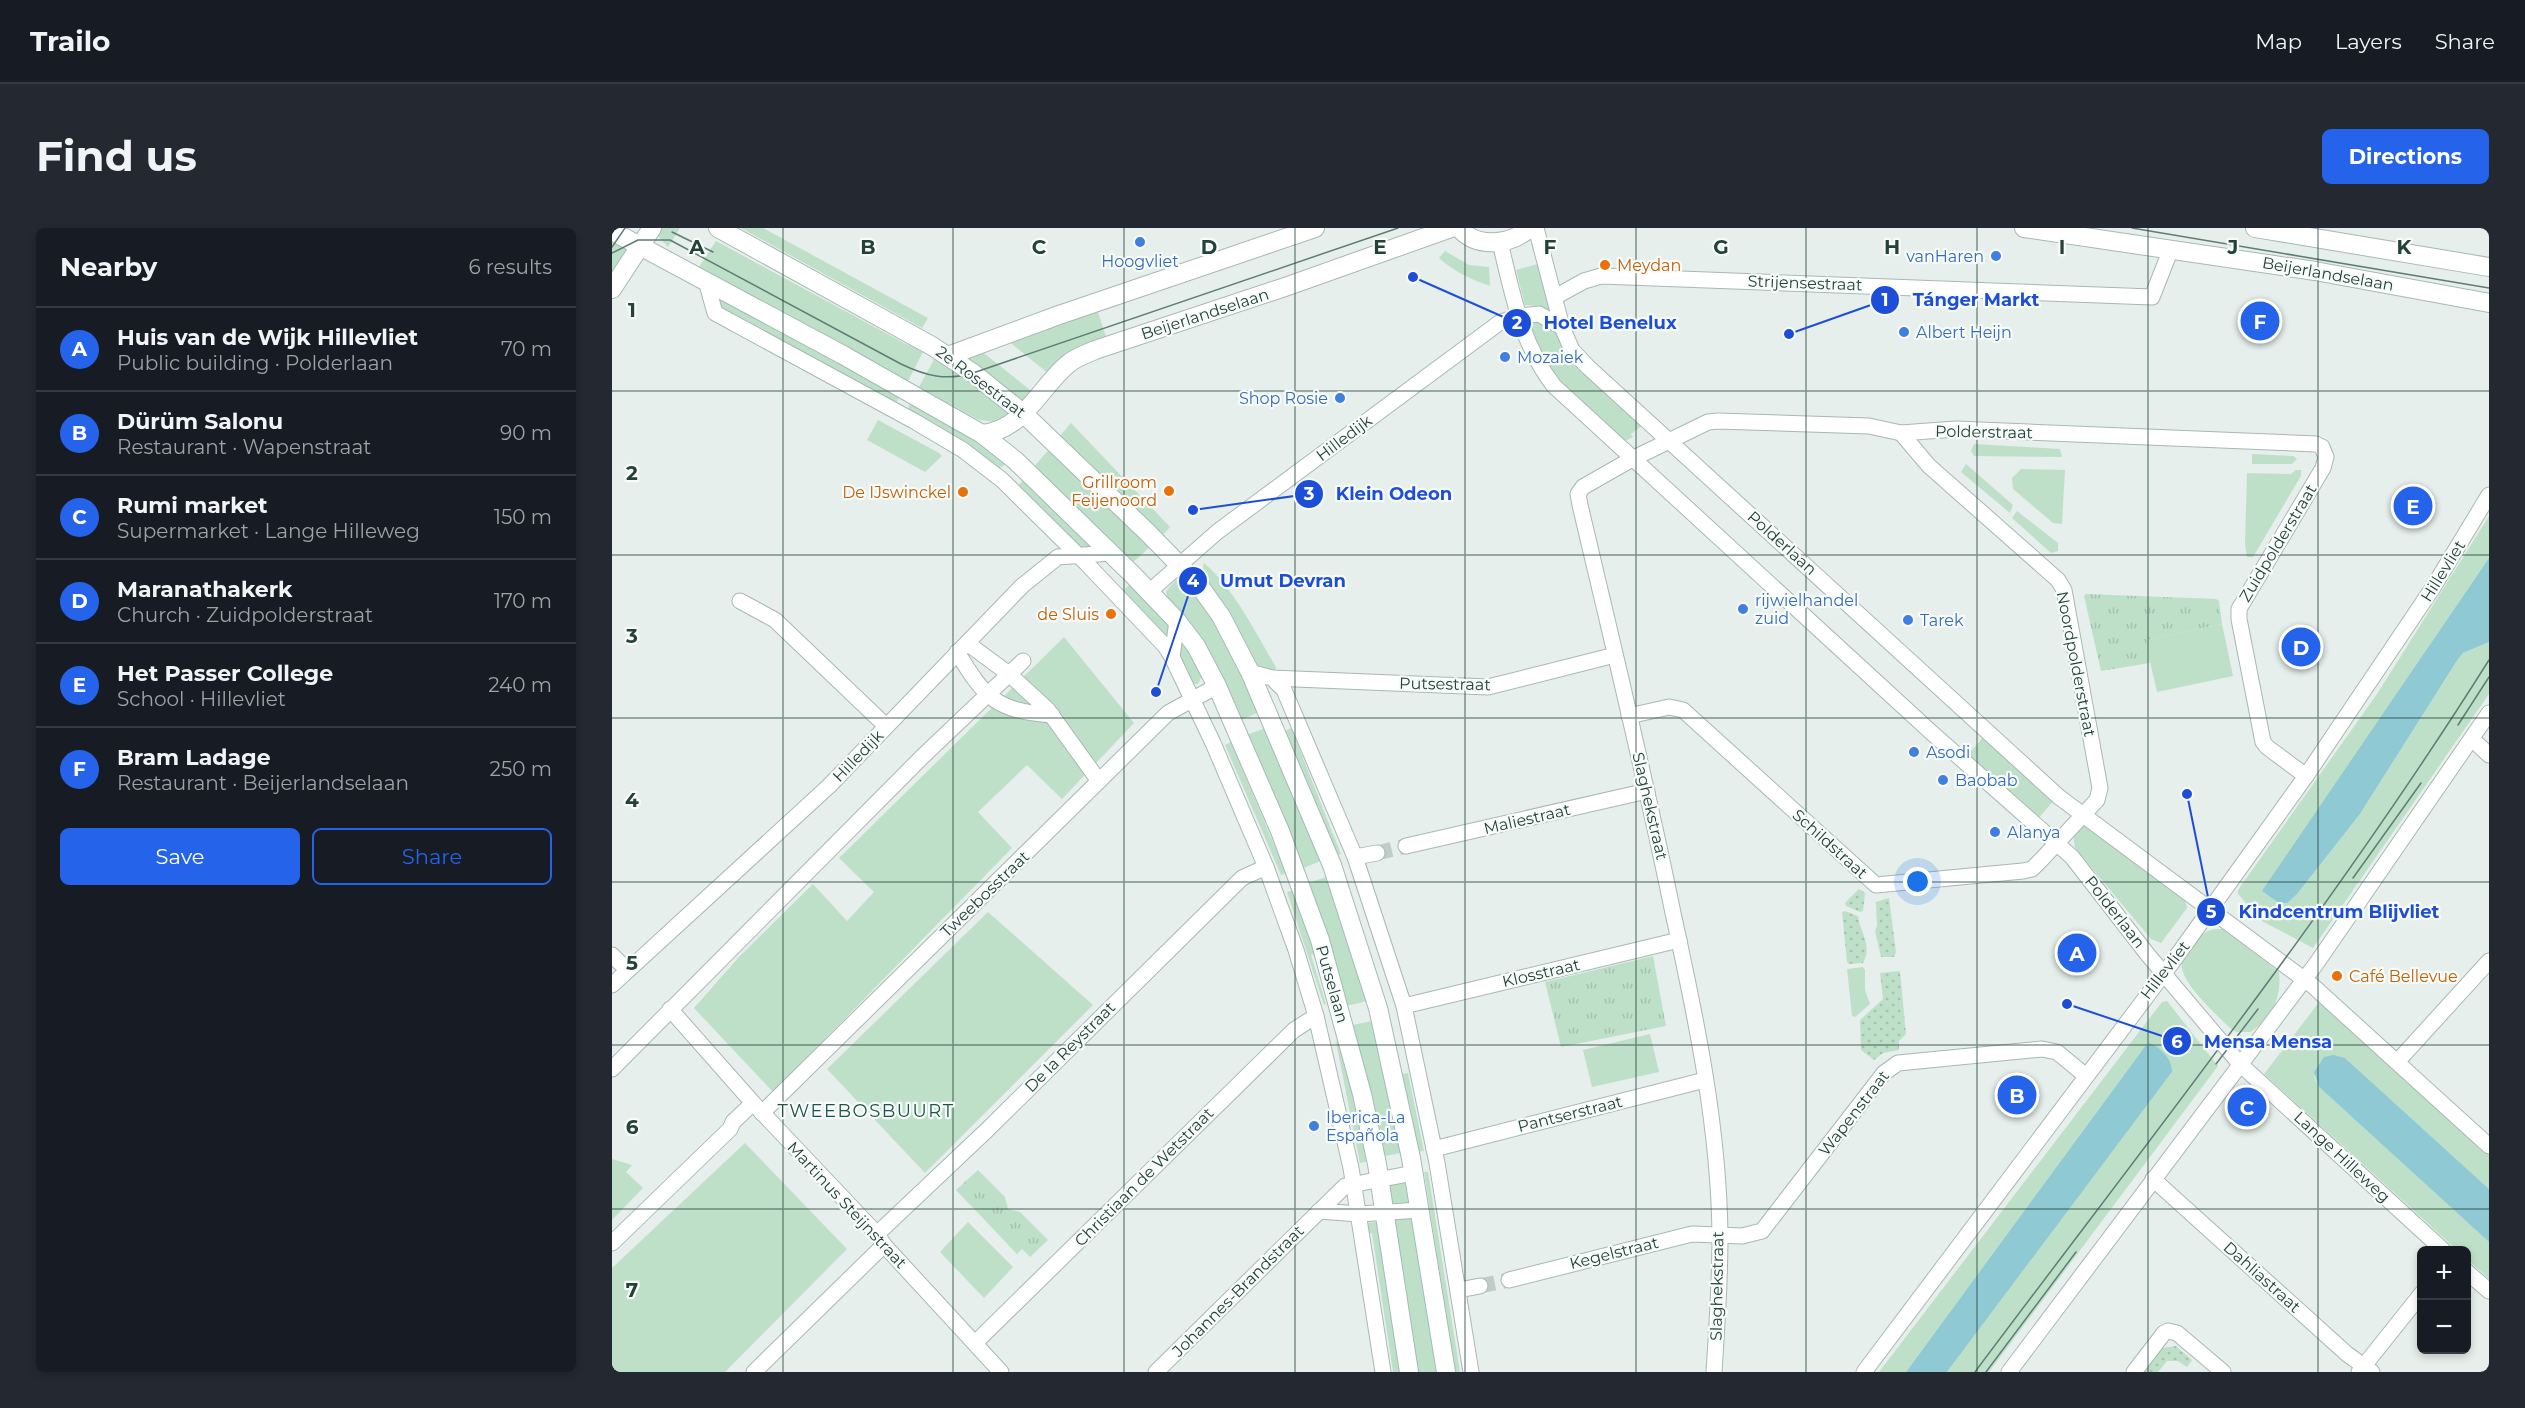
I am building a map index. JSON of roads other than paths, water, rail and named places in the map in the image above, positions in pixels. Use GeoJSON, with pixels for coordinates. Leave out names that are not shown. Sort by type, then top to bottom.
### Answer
{"type":"FeatureCollection","features":[{"type":"Feature","properties":{"kind":"main road"},"geometry":{"type":"LineString","coordinates":[[612,289],[652,228]]}},
{"type":"Feature","properties":{"kind":"main road","name":"2e Rosestraat"},"geometry":{"type":"LineString","coordinates":[[718,228],[948,356],[1024,414],[1179,564]]}},
{"type":"Feature","properties":{"kind":"main road"},"geometry":{"type":"LineString","coordinates":[[948,356],[1059,315],[1315,228]]}},
{"type":"Feature","properties":{"kind":"main road","name":"Beijerlandselaan"},"geometry":{"type":"LineString","coordinates":[[982,434],[1005,429],[1024,414],[1070,362],[1098,349],[1286,287],[1451,228]]}},
{"type":"Feature","properties":{"kind":"main road"},"geometry":{"type":"LineString","coordinates":[[1459,228],[1464,234],[1477,240],[1500,242],[1518,237],[1530,228]]}},
{"type":"Feature","properties":{"kind":"main road","name":"Beijerlandselaan"},"geometry":{"type":"LineString","coordinates":[[2024,228],[2315,271],[2489,303]]}},
{"type":"Feature","properties":{"kind":"main road","name":"Beijerlandselaan"},"geometry":{"type":"LineString","coordinates":[[2255,228],[2489,267]]}},
{"type":"Feature","properties":{"kind":"main road"},"geometry":{"type":"LineString","coordinates":[[612,231],[706,280],[982,434],[1016,461],[1149,592]]}},
{"type":"Feature","properties":{"kind":"main road"},"geometry":{"type":"LineString","coordinates":[[1179,564],[1198,584],[1221,616],[1250,672],[1336,876],[1383,1025],[1414,1173],[1446,1372]]}},
{"type":"Feature","properties":{"kind":"main road","name":"Putselaan"},"geometry":{"type":"LineString","coordinates":[[1149,592],[1177,621],[1196,646],[1216,686],[1280,831],[1320,940],[1362,1094],[1379,1178],[1409,1372]]}},
{"type":"Feature","properties":{"kind":"street"},"geometry":{"type":"LineString","coordinates":[[1536,228],[1562,327]]}},
{"type":"Feature","properties":{"kind":"street"},"geometry":{"type":"LineString","coordinates":[[1500,242],[1518,316],[1532,353],[1554,386],[1632,459]]}},
{"type":"Feature","properties":{"kind":"street","name":"Strijensestraat"},"geometry":{"type":"LineString","coordinates":[[1555,297],[1584,281],[1601,276],[2152,297],[2171,249]]}},
{"type":"Feature","properties":{"kind":"street"},"geometry":{"type":"LineString","coordinates":[[706,280],[715,313],[963,450],[1002,480],[1078,555]]}},
{"type":"Feature","properties":{"kind":"street"},"geometry":{"type":"LineString","coordinates":[[1518,316],[1539,314],[1562,327]]}},
{"type":"Feature","properties":{"kind":"street","name":"Hilledijk"},"geometry":{"type":"LineString","coordinates":[[1149,592],[1217,532],[1499,323],[1518,316]]}},
{"type":"Feature","properties":{"kind":"street","name":"Polderlaan"},"geometry":{"type":"LineString","coordinates":[[1562,327],[1572,350],[1588,368],[2059,797],[2304,980]]}},
{"type":"Feature","properties":{"kind":"street","name":"Polderstraat"},"geometry":{"type":"LineString","coordinates":[[1632,459],[1708,422],[1718,421],[1869,426],[1901,433],[1956,429],[2305,442],[2322,447],[2326,456],[2323,468]]}},
{"type":"Feature","properties":{"kind":"street","name":"Noordpolderstraat"},"geometry":{"type":"LineString","coordinates":[[1901,433],[1929,466],[2058,580],[2064,590],[2100,788],[2097,800],[2083,814]]}},
{"type":"Feature","properties":{"kind":"street","name":"Polderlaan"},"geometry":{"type":"LineString","coordinates":[[1632,459],[2072,857],[2163,972],[2240,1064]]}},
{"type":"Feature","properties":{"kind":"street","name":"Slaghekstraat"},"geometry":{"type":"LineString","coordinates":[[1632,459],[1583,487],[1578,494],[1647,791],[1679,940],[1705,1080],[1713,1142],[1720,1235],[1714,1372]]}},
{"type":"Feature","properties":{"kind":"street","name":"Zuidpolderstraat"},"geometry":{"type":"LineString","coordinates":[[2306,776],[2263,742],[2239,609],[2323,468]]}},
{"type":"Feature","properties":{"kind":"street","name":"Hillevliet"},"geometry":{"type":"LineString","coordinates":[[1864,1372],[2210,910],[2306,776],[2432,589],[2489,495]]}},
{"type":"Feature","properties":{"kind":"street","name":"Hilledijk"},"geometry":{"type":"LineString","coordinates":[[612,985],[829,786],[1022,586],[1058,557],[1111,553]]}},
{"type":"Feature","properties":{"kind":"street","name":"Putselaan"},"geometry":{"type":"LineString","coordinates":[[1078,555],[1165,646],[1172,657],[1266,867],[1296,950],[1316,1016],[1354,1183],[1383,1372]]}},
{"type":"Feature","properties":{"kind":"street"},"geometry":{"type":"LineString","coordinates":[[740,601],[775,620],[886,726]]}},
{"type":"Feature","properties":{"kind":"street"},"geometry":{"type":"LineString","coordinates":[[1172,657],[1177,621]]}},
{"type":"Feature","properties":{"kind":"street"},"geometry":{"type":"LineString","coordinates":[[962,648],[1009,674],[1052,715],[1099,781]]}},
{"type":"Feature","properties":{"kind":"street"},"geometry":{"type":"LineString","coordinates":[[962,648],[977,685],[987,695],[1018,712],[1052,715]]}},
{"type":"Feature","properties":{"kind":"street","name":"Putsestraat"},"geometry":{"type":"LineString","coordinates":[[1272,678],[1488,687],[1615,655]]}},
{"type":"Feature","properties":{"kind":"street"},"geometry":{"type":"LineString","coordinates":[[612,1069],[922,757],[1023,661]]}},
{"type":"Feature","properties":{"kind":"street"},"geometry":{"type":"LineString","coordinates":[[1250,672],[1272,678],[1284,690],[1355,857],[1408,1005],[1459,1290],[1471,1372]]}},
{"type":"Feature","properties":{"kind":"street","name":"Tweebosstraat"},"geometry":{"type":"LineString","coordinates":[[612,1243],[730,1129],[733,1122],[757,1108],[1168,713],[1216,686]]}},
{"type":"Feature","properties":{"kind":"street","name":"Schildstraat"},"geometry":{"type":"LineString","coordinates":[[1629,716],[1669,707],[1683,710],[1876,885],[2032,869],[2057,843]]}},
{"type":"Feature","properties":{"kind":"street"},"geometry":{"type":"LineString","coordinates":[[2009,1372],[2304,980],[2489,713]]}},
{"type":"Feature","properties":{"kind":"street"},"geometry":{"type":"LineString","coordinates":[[2472,738],[2489,755]]}},
{"type":"Feature","properties":{"kind":"street","name":"Maliestraat"},"geometry":{"type":"LineString","coordinates":[[1407,846],[1647,791]]}},
{"type":"Feature","properties":{"kind":"street"},"geometry":{"type":"LineString","coordinates":[[2057,843],[2083,814]]}},
{"type":"Feature","properties":{"kind":"street"},"geometry":{"type":"LineString","coordinates":[[1355,857],[1377,853]]}},
{"type":"Feature","properties":{"kind":"street","name":"De la Reystraat"},"geometry":{"type":"LineString","coordinates":[[754,1372],[987,1130],[1242,878],[1266,867]]}},
{"type":"Feature","properties":{"kind":"street","name":"Klosstraat"},"geometry":{"type":"LineString","coordinates":[[1408,1005],[1679,940]]}},
{"type":"Feature","properties":{"kind":"street"},"geometry":{"type":"LineString","coordinates":[[612,955],[627,970]]}},
{"type":"Feature","properties":{"kind":"street"},"geometry":{"type":"LineString","coordinates":[[2397,1062],[2489,961]]}},
{"type":"Feature","properties":{"kind":"street"},"geometry":{"type":"LineString","coordinates":[[2304,980],[2489,1146]]}},
{"type":"Feature","properties":{"kind":"street","name":"Martinus Steijnstraat"},"geometry":{"type":"LineString","coordinates":[[670,1009],[757,1108],[1001,1372]]}},
{"type":"Feature","properties":{"kind":"street","name":"Christiaan de Wetstraat"},"geometry":{"type":"LineString","coordinates":[[975,1343],[1294,1030],[1316,1016]]}},
{"type":"Feature","properties":{"kind":"street","name":"Wapenstraat"},"geometry":{"type":"LineString","coordinates":[[1720,1235],[1748,1235],[1764,1229],[1891,1066],[1898,1063],[2043,1049],[2057,1052],[2086,1076]]}},
{"type":"Feature","properties":{"kind":"street","name":"Lange Hilleweg"},"geometry":{"type":"LineString","coordinates":[[2240,1064],[2438,1246]]}},
{"type":"Feature","properties":{"kind":"street","name":"Pantserstraat"},"geometry":{"type":"LineString","coordinates":[[1434,1149],[1705,1080]]}},
{"type":"Feature","properties":{"kind":"street","name":"Johannes-Brandstraat"},"geometry":{"type":"LineString","coordinates":[[1156,1372],[1345,1186],[1414,1173]]}},
{"type":"Feature","properties":{"kind":"street","name":"Dahliastraat"},"geometry":{"type":"LineString","coordinates":[[2153,1179],[2365,1370]]}},
{"type":"Feature","properties":{"kind":"street"},"geometry":{"type":"LineString","coordinates":[[1319,1211],[1359,1214],[1420,1210]]}},
{"type":"Feature","properties":{"kind":"street","name":"Kegelstraat"},"geometry":{"type":"LineString","coordinates":[[1509,1280],[1692,1234],[1720,1235]]}},
{"type":"Feature","properties":{"kind":"street"},"geometry":{"type":"LineString","coordinates":[[2471,1275],[2489,1291]]}},
{"type":"Feature","properties":{"kind":"street"},"geometry":{"type":"LineString","coordinates":[[1459,1290],[1480,1286]]}},
{"type":"Feature","properties":{"kind":"street"},"geometry":{"type":"LineString","coordinates":[[2365,1370],[2417,1298]]}},
{"type":"Feature","properties":{"kind":"street"},"geometry":{"type":"LineString","coordinates":[[2134,1372],[2168,1331],[2177,1333],[2223,1372]]}},
{"type":"Feature","properties":{"kind":"water"},"geometry":{"type":"Polygon","coordinates":[[[2489,558],[2489,642],[2463,653],[2458,659],[2360,814],[2297,894],[2287,903],[2279,903],[2262,891],[2489,558]]]}},
{"type":"Feature","properties":{"kind":"water"},"geometry":{"type":"Polygon","coordinates":[[[2150,1043],[2165,1055],[2172,1072],[1947,1372],[1906,1372],[2146,1045],[2150,1043]]]}},
{"type":"Feature","properties":{"kind":"water"},"geometry":{"type":"Polygon","coordinates":[[[2333,1055],[2345,1058],[2489,1189],[2489,1242],[2319,1087],[2314,1072],[2324,1057],[2333,1055]]]}},
{"type":"Feature","properties":{"kind":"tunnel"},"geometry":{"type":"LineString","coordinates":[[1377,853],[1406,846]]}},
{"type":"Feature","properties":{"kind":"tunnel"},"geometry":{"type":"LineString","coordinates":[[1480,1286],[1509,1280]]}},
{"type":"Feature","properties":{"kind":"tram line"},"geometry":{"type":"LineString","coordinates":[[612,247],[625,228]]}},
{"type":"Feature","properties":{"kind":"tram line"},"geometry":{"type":"LineString","coordinates":[[612,253],[638,240],[670,240],[901,364],[919,372],[954,377],[973,373],[1398,228]]}},
{"type":"Feature","properties":{"kind":"tram line"},"geometry":{"type":"LineString","coordinates":[[2132,228],[2489,288]]}},
{"type":"Feature","properties":{"kind":"tram line"},"geometry":{"type":"LineString","coordinates":[[672,232],[713,252]]}},
{"type":"Feature","properties":{"kind":"tram line"},"geometry":{"type":"LineString","coordinates":[[1975,1372],[2304,933],[2429,752],[2489,660]]}},
{"type":"Feature","properties":{"kind":"tram line"},"geometry":{"type":"LineString","coordinates":[[2458,725],[2489,677]]}},
{"type":"Feature","properties":{"kind":"tram line"},"geometry":{"type":"LineString","coordinates":[[2353,878],[2421,783]]}},
{"type":"Feature","properties":{"kind":"tram line"},"geometry":{"type":"LineString","coordinates":[[2216,1064],[2258,1009]]}},
{"type":"Feature","properties":{"kind":"tram line"},"geometry":{"type":"LineString","coordinates":[[1986,1372],[2076,1252]]}},
{"type":"Feature","properties":{"kind":"place","name":"Hoogvliet"},"geometry":{"type":"Point","coordinates":[1140,242]}},
{"type":"Feature","properties":{"kind":"place","name":"vanHaren"},"geometry":{"type":"Point","coordinates":[1996,256]}},
{"type":"Feature","properties":{"kind":"place","name":"Meydan"},"geometry":{"type":"Point","coordinates":[1605,265]}},
{"type":"Feature","properties":{"kind":"place","name":"Hotel Benelux"},"geometry":{"type":"Point","coordinates":[1413,277]}},
{"type":"Feature","properties":{"kind":"place","name":"Bram Ladage"},"geometry":{"type":"Point","coordinates":[2260,321]}},
{"type":"Feature","properties":{"kind":"place","name":"Albert Heijn"},"geometry":{"type":"Point","coordinates":[1904,332]}},
{"type":"Feature","properties":{"kind":"place","name":"Tánger Markt"},"geometry":{"type":"Point","coordinates":[1789,334]}},
{"type":"Feature","properties":{"kind":"place","name":"Mozaiek"},"geometry":{"type":"Point","coordinates":[1505,357]}},
{"type":"Feature","properties":{"kind":"place","name":"Shop Rosie"},"geometry":{"type":"Point","coordinates":[1340,398]}},
{"type":"Feature","properties":{"kind":"place","name":"Grillroom Feijenoord"},"geometry":{"type":"Point","coordinates":[1169,491]}},
{"type":"Feature","properties":{"kind":"place","name":"De IJswinckel"},"geometry":{"type":"Point","coordinates":[963,492]}},
{"type":"Feature","properties":{"kind":"place","name":"Het Passer College"},"geometry":{"type":"Point","coordinates":[2413,506]}},
{"type":"Feature","properties":{"kind":"place","name":"Klein Odeon"},"geometry":{"type":"Point","coordinates":[1193,510]}},
{"type":"Feature","properties":{"kind":"place","name":"rijwielhandel zuid"},"geometry":{"type":"Point","coordinates":[1743,609]}},
{"type":"Feature","properties":{"kind":"place","name":"de Sluis"},"geometry":{"type":"Point","coordinates":[1111,614]}},
{"type":"Feature","properties":{"kind":"place","name":"Tarek"},"geometry":{"type":"Point","coordinates":[1908,620]}},
{"type":"Feature","properties":{"kind":"place","name":"Maranathakerk"},"geometry":{"type":"Point","coordinates":[2301,647]}},
{"type":"Feature","properties":{"kind":"place","name":"Umut Devran"},"geometry":{"type":"Point","coordinates":[1156,692]}},
{"type":"Feature","properties":{"kind":"place","name":"Asodi"},"geometry":{"type":"Point","coordinates":[1914,752]}},
{"type":"Feature","properties":{"kind":"place","name":"Baobab"},"geometry":{"type":"Point","coordinates":[1943,780]}},
{"type":"Feature","properties":{"kind":"place","name":"Kindcentrum Blijvliet"},"geometry":{"type":"Point","coordinates":[2187,794]}},
{"type":"Feature","properties":{"kind":"place","name":"Alanya"},"geometry":{"type":"Point","coordinates":[1995,832]}},
{"type":"Feature","properties":{"kind":"place","name":"Huis van de Wijk Hillevliet"},"geometry":{"type":"Point","coordinates":[2077,953]}},
{"type":"Feature","properties":{"kind":"place","name":"Café Bellevue"},"geometry":{"type":"Point","coordinates":[2337,976]}},
{"type":"Feature","properties":{"kind":"place","name":"Mensa Mensa"},"geometry":{"type":"Point","coordinates":[2067,1004]}},
{"type":"Feature","properties":{"kind":"place","name":"Dürüm Salonu"},"geometry":{"type":"Point","coordinates":[2017,1095]}},
{"type":"Feature","properties":{"kind":"place","name":"Rumi market"},"geometry":{"type":"Point","coordinates":[2247,1107]}},
{"type":"Feature","properties":{"kind":"place","name":"Iberica-La Española"},"geometry":{"type":"Point","coordinates":[1314,1126]}},
{"type":"Feature","properties":{"kind":"district","name":"TWEEBOSBUURT"},"geometry":{"type":"Point","coordinates":[866,1111]}}]}
